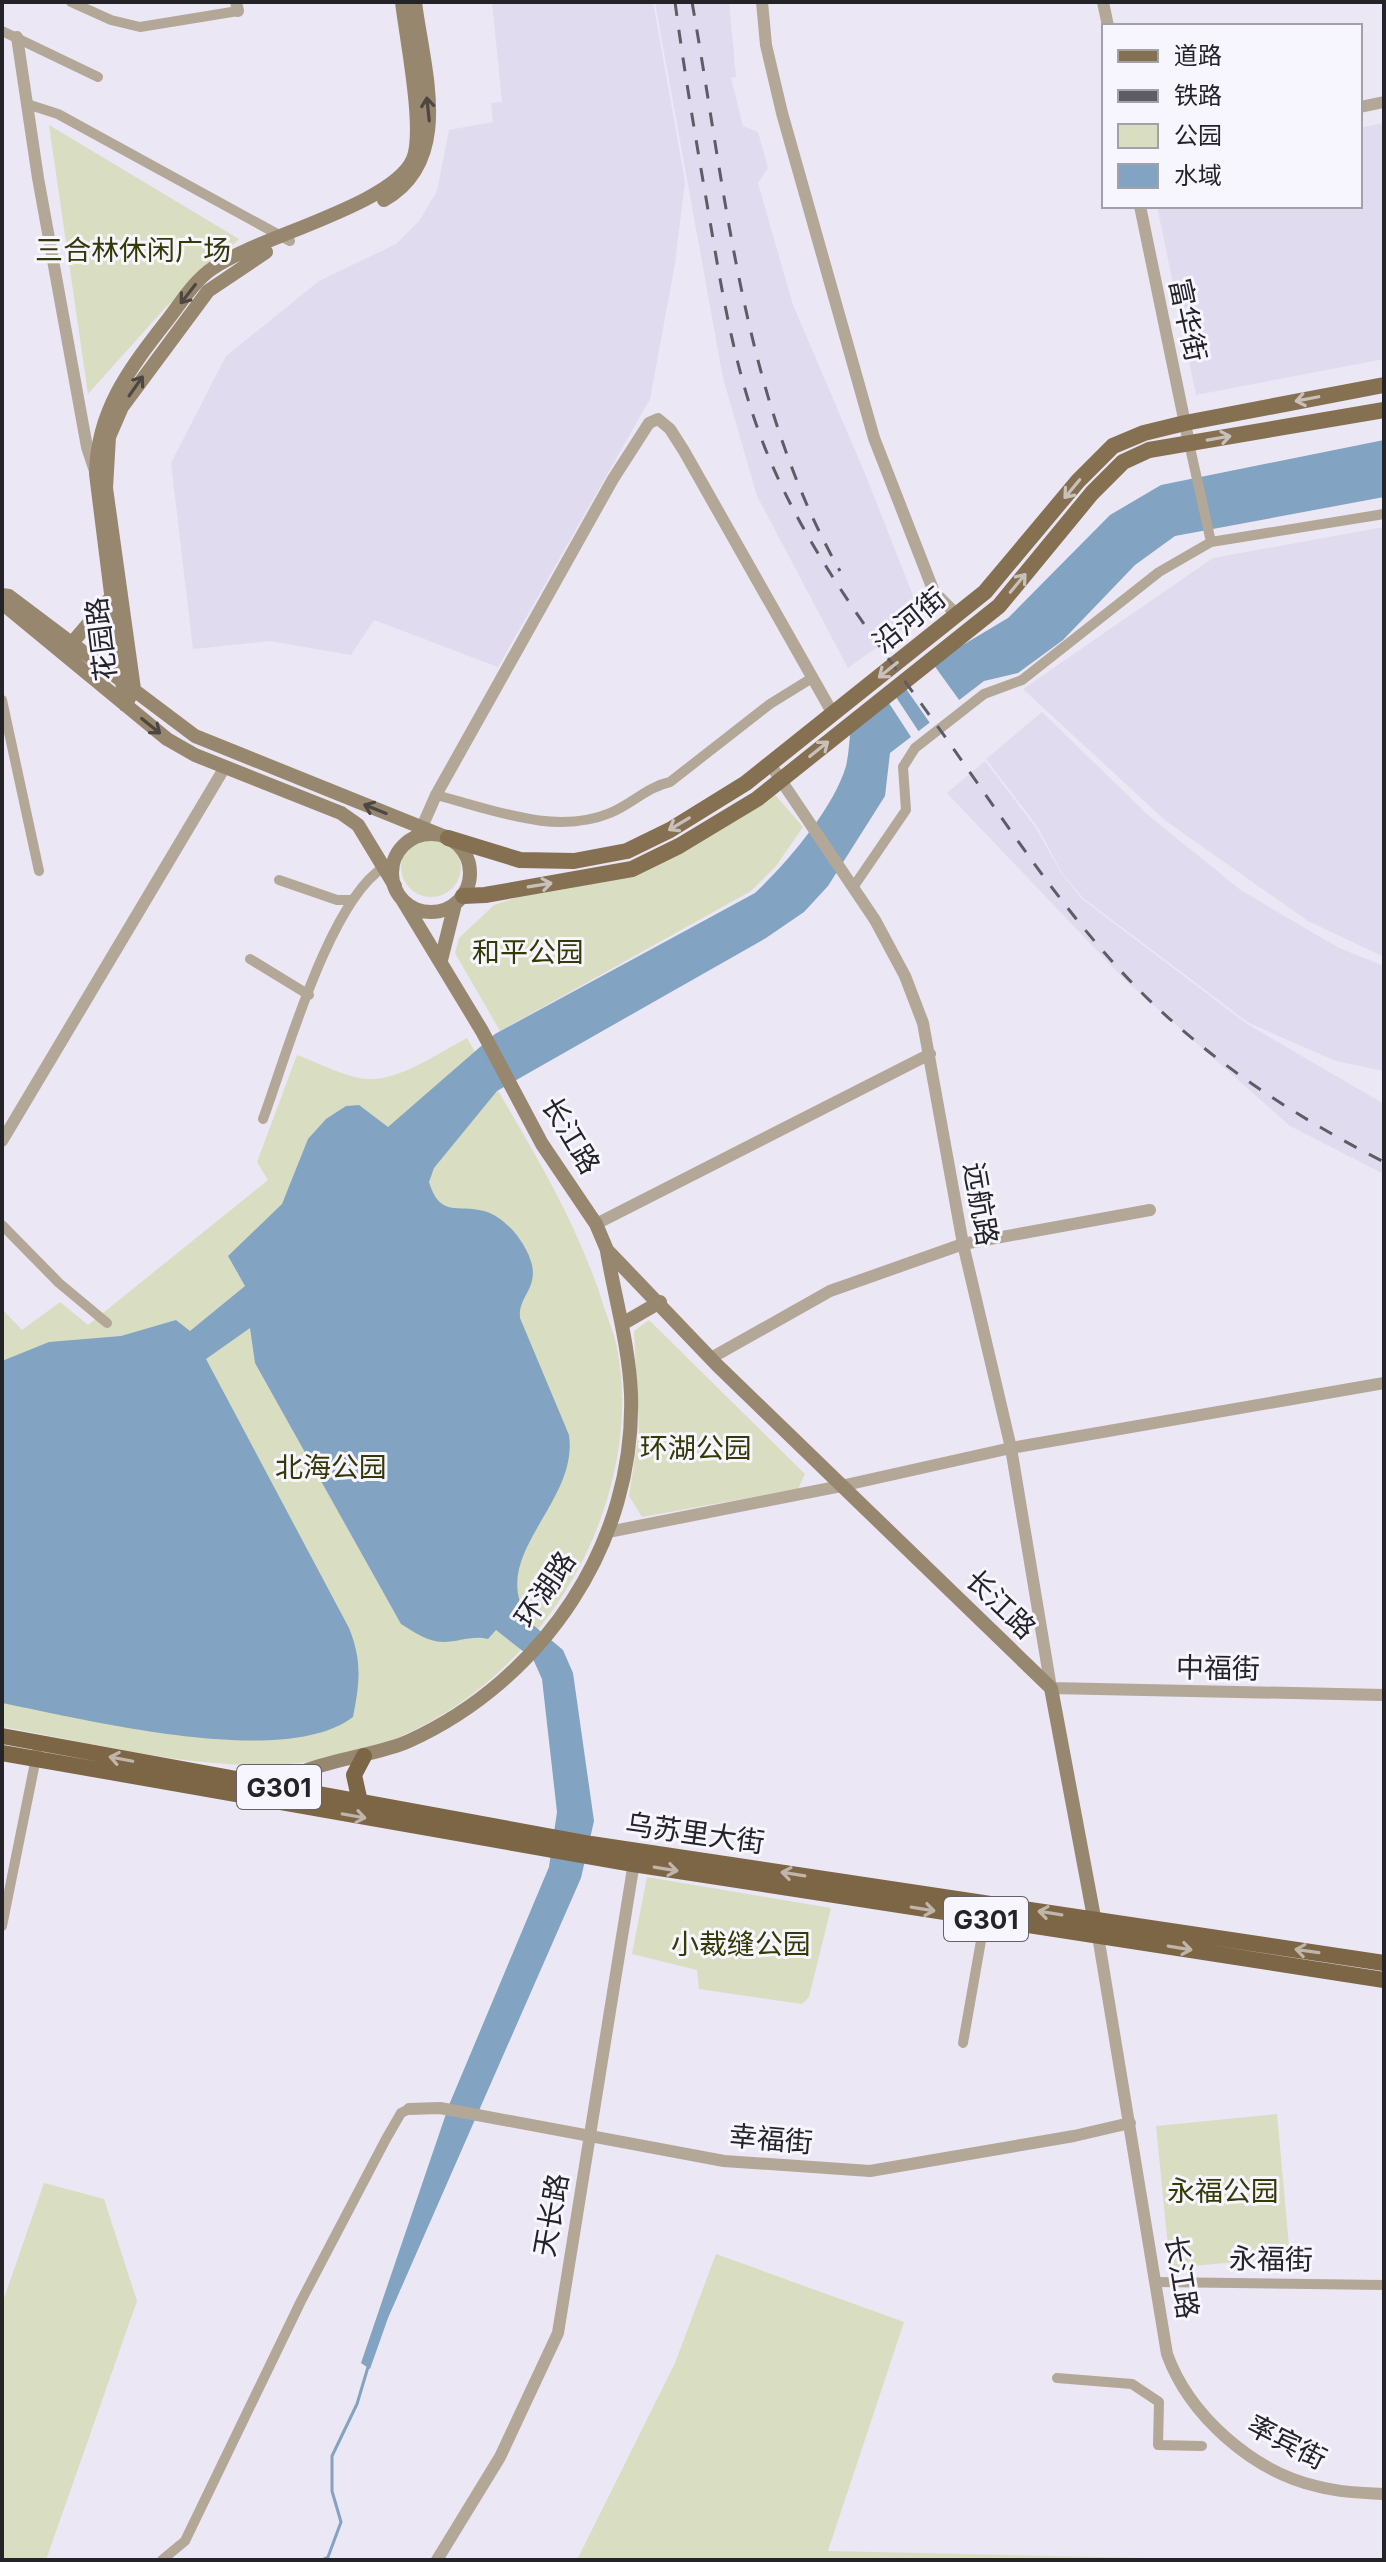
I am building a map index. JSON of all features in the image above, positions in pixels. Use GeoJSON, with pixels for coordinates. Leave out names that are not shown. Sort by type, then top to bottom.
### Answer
{"type":"FeatureCollection","features":[{"type":"Feature","properties":{"kind":"highway","name":"乌苏里大街"},"geometry":{"type":"LineString","coordinates":[[2,1736],[38,1751],[555,1844],[1096,1928],[1384,1980]]}},
{"type":"Feature","properties":{"kind":"highway","name":"乌苏里大街"},"geometry":{"type":"LineString","coordinates":[[2,1753],[38,1751]]}},
{"type":"Feature","properties":{"kind":"highway"},"geometry":{"type":"LineString","coordinates":[[360,1802],[354,1775],[364,1756]]}},
{"type":"Feature","properties":{"kind":"highway","name":"乌苏里大街"},"geometry":{"type":"LineString","coordinates":[[272,1794],[360,1802],[555,1844]]}},
{"type":"Feature","properties":{"kind":"highway","name":"乌苏里大街"},"geometry":{"type":"LineString","coordinates":[[635,1857],[985,1918],[1096,1928],[1384,1963]]}},
{"type":"Feature","properties":{"kind":"main road","name":"花园路"},"geometry":{"type":"LineString","coordinates":[[125,705],[128,685],[106,488],[109,437],[122,407],[208,291],[285,238],[380,192],[410,166],[416,152],[417,128],[402,2]]}},
{"type":"Feature","properties":{"kind":"main road","name":"花园路"},"geometry":{"type":"LineString","coordinates":[[128,685],[112,596],[96,474],[101,425],[115,392],[198,281],[212,268],[386,199],[402,189],[419,168],[430,129],[415,2]]}},
{"type":"Feature","properties":{"kind":"main road","name":"沿河街"},"geometry":{"type":"LineString","coordinates":[[448,838],[520,860],[574,861],[627,851],[670,830],[770,764],[985,592],[1078,481],[1113,446],[1144,433],[1185,423],[1384,385]]}},
{"type":"Feature","properties":{"kind":"main road","name":"沿河街"},"geometry":{"type":"LineString","coordinates":[[459,900],[632,869],[679,846],[757,799],[999,606],[1092,493],[1123,462],[1149,450],[1384,410]]}},
{"type":"Feature","properties":{"kind":"main road"},"geometry":{"type":"LineString","coordinates":[[2,595],[9,596],[195,736],[420,830],[448,838],[460,846],[468,859],[469,882],[459,900],[441,960]]}},
{"type":"Feature","properties":{"kind":"main road"},"geometry":{"type":"LineString","coordinates":[[71,644],[112,596]]}},
{"type":"Feature","properties":{"kind":"main road","name":"长江路"},"geometry":{"type":"LineString","coordinates":[[2,603],[167,739],[225,767],[341,813],[358,825],[430,949],[441,960],[542,1144],[596,1224],[607,1250],[711,1358],[1051,1688],[1096,1928]]}},
{"type":"Feature","properties":{"kind":"main road"},"geometry":{"type":"LineString","coordinates":[[420,830],[396,856],[392,871],[398,892],[424,911],[444,910],[459,900]]}},
{"type":"Feature","properties":{"kind":"main road","name":"环湖路"},"geometry":{"type":"LineString","coordinates":[[272,1794],[297,1774],[405,1743],[445,1722],[523,1663],[554,1628],[591,1571],[608,1532],[620,1491],[631,1417],[629,1369],[607,1250]]}},
{"type":"Feature","properties":{"kind":"main road"},"geometry":{"type":"LineString","coordinates":[[622,1324],[660,1302]]}},
{"type":"Feature","properties":{"kind":"street"},"geometry":{"type":"LineString","coordinates":[[72,2],[111,20],[140,27],[237,6]]}},
{"type":"Feature","properties":{"kind":"street"},"geometry":{"type":"LineString","coordinates":[[762,2],[766,45],[782,113],[874,438],[934,592],[957,615]]}},
{"type":"Feature","properties":{"kind":"street"},"geometry":{"type":"LineString","coordinates":[[1103,2],[1108,24]]}},
{"type":"Feature","properties":{"kind":"street"},"geometry":{"type":"LineString","coordinates":[[2,31],[98,77]]}},
{"type":"Feature","properties":{"kind":"street"},"geometry":{"type":"LineString","coordinates":[[17,37],[87,447],[96,474]]}},
{"type":"Feature","properties":{"kind":"street"},"geometry":{"type":"LineString","coordinates":[[1362,107],[1384,102]]}},
{"type":"Feature","properties":{"kind":"street"},"geometry":{"type":"LineString","coordinates":[[27,104],[58,114],[285,238]]}},
{"type":"Feature","properties":{"kind":"street","name":"富华街"},"geometry":{"type":"LineString","coordinates":[[1140,208],[1189,443]]}},
{"type":"Feature","properties":{"kind":"street"},"geometry":{"type":"LineString","coordinates":[[420,830],[436,795],[613,479],[649,423],[658,419],[670,429],[684,451],[833,714]]}},
{"type":"Feature","properties":{"kind":"street"},"geometry":{"type":"LineString","coordinates":[[1189,443],[1211,542]]}},
{"type":"Feature","properties":{"kind":"street"},"geometry":{"type":"LineString","coordinates":[[854,886],[906,810],[903,767],[915,748],[984,694],[1022,680],[1159,572],[1211,542],[1384,514]]}},
{"type":"Feature","properties":{"kind":"street"},"geometry":{"type":"LineString","coordinates":[[436,795],[545,822],[583,821],[611,812],[657,785],[670,782],[770,704],[812,678]]}},
{"type":"Feature","properties":{"kind":"street"},"geometry":{"type":"LineString","coordinates":[[2,700],[39,871]]}},
{"type":"Feature","properties":{"kind":"street","name":"远航路"},"geometry":{"type":"LineString","coordinates":[[770,764],[854,886],[905,976],[930,1054],[963,1244],[1011,1448],[1051,1688]]}},
{"type":"Feature","properties":{"kind":"street"},"geometry":{"type":"LineString","coordinates":[[2,1141],[225,767]]}},
{"type":"Feature","properties":{"kind":"street"},"geometry":{"type":"LineString","coordinates":[[263,1119],[309,995],[351,900],[371,875],[384,867]]}},
{"type":"Feature","properties":{"kind":"street"},"geometry":{"type":"LineString","coordinates":[[279,880],[337,900],[351,900]]}},
{"type":"Feature","properties":{"kind":"street"},"geometry":{"type":"LineString","coordinates":[[250,959],[309,995]]}},
{"type":"Feature","properties":{"kind":"street"},"geometry":{"type":"LineString","coordinates":[[596,1224],[930,1054]]}},
{"type":"Feature","properties":{"kind":"street"},"geometry":{"type":"LineString","coordinates":[[711,1358],[830,1291],[963,1244],[1150,1210]]}},
{"type":"Feature","properties":{"kind":"street"},"geometry":{"type":"LineString","coordinates":[[2,1225],[59,1283],[107,1323]]}},
{"type":"Feature","properties":{"kind":"street"},"geometry":{"type":"LineString","coordinates":[[608,1532],[841,1486],[1011,1448],[1384,1383]]}},
{"type":"Feature","properties":{"kind":"street","name":"中福街"},"geometry":{"type":"LineString","coordinates":[[1051,1688],[1384,1695]]}},
{"type":"Feature","properties":{"kind":"street"},"geometry":{"type":"LineString","coordinates":[[2,1926],[8,1869],[38,1751]]}},
{"type":"Feature","properties":{"kind":"street","name":"天长路"},"geometry":{"type":"LineString","coordinates":[[437,2560],[500,2457],[558,2333],[635,1857]]}},
{"type":"Feature","properties":{"kind":"street"},"geometry":{"type":"LineString","coordinates":[[963,2043],[985,1918]]}},
{"type":"Feature","properties":{"kind":"street","name":"长江路"},"geometry":{"type":"LineString","coordinates":[[1096,1928],[1167,2354],[1185,2395],[1219,2432]]}},
{"type":"Feature","properties":{"kind":"street","name":"幸福街"},"geometry":{"type":"LineString","coordinates":[[409,2109],[440,2108],[724,2161],[870,2171],[1074,2136],[1130,2123]]}},
{"type":"Feature","properties":{"kind":"street"},"geometry":{"type":"LineString","coordinates":[[162,2560],[185,2541],[301,2301],[386,2139],[401,2113],[409,2109]]}},
{"type":"Feature","properties":{"kind":"street","name":"永福街"},"geometry":{"type":"LineString","coordinates":[[1157,2282],[1384,2285]]}},
{"type":"Feature","properties":{"kind":"street"},"geometry":{"type":"LineString","coordinates":[[1057,2378],[1132,2384],[1159,2402],[1158,2445],[1202,2446]]}},
{"type":"Feature","properties":{"kind":"street","name":"率宾街"},"geometry":{"type":"LineString","coordinates":[[1219,2432],[1264,2462],[1313,2486],[1384,2494]]}},
{"type":"Feature","properties":{"kind":"shaded area"},"geometry":{"type":"Polygon","coordinates":[[[492,2],[653,2],[685,182],[675,264],[650,399],[498,667],[374,620],[351,655],[270,641],[193,649],[171,463],[226,356],[319,281],[396,244],[419,221],[437,191],[449,130],[493,122],[491,103],[502,102],[492,2]]]}},
{"type":"Feature","properties":{"kind":"shaded area"},"geometry":{"type":"Polygon","coordinates":[[[655,2],[729,2],[736,77],[731,78],[743,126],[758,132],[768,168],[758,183],[793,305],[866,476],[921,616],[848,668],[757,496],[723,378],[655,2]]]}},
{"type":"Feature","properties":{"kind":"shaded area"},"geometry":{"type":"Polygon","coordinates":[[[1384,123],[1384,359],[1196,395],[1157,208],[1362,208],[1362,128],[1384,123]]]}},
{"type":"Feature","properties":{"kind":"shaded area"},"geometry":{"type":"Polygon","coordinates":[[[1384,527],[1384,957],[1308,921],[1166,821],[1023,689],[1213,558],[1384,527]]]}},
{"type":"Feature","properties":{"kind":"shaded area"},"geometry":{"type":"Polygon","coordinates":[[[1042,712],[1149,816],[1242,891],[1339,948],[1384,966],[1384,1071],[1336,1061],[1249,1023],[1083,898],[1062,873],[1037,826],[986,759],[1042,712]]]}},
{"type":"Feature","properties":{"kind":"shaded area"},"geometry":{"type":"Polygon","coordinates":[[[985,761],[1036,828],[1061,873],[1082,899],[1247,1024],[1384,1104],[1384,1174],[1290,1126],[1123,978],[947,793],[985,761]]]}},
{"type":"Feature","properties":{"kind":"green space","name":"三合林休闲广场"},"geometry":{"type":"Polygon","coordinates":[[[49,125],[239,239],[165,308],[88,394],[49,125]]]}},
{"type":"Feature","properties":{"kind":"green space","name":"和平公园"},"geometry":{"type":"Polygon","coordinates":[[[772,791],[803,827],[776,866],[751,891],[500,1031],[455,953],[459,938],[494,905],[524,895],[636,873],[772,791]]]}},
{"type":"Feature","properties":{"kind":"green space"},"geometry":{"type":"Polygon","coordinates":[[[431,837],[443,839],[452,846],[459,855],[459,879],[452,888],[443,895],[431,897],[419,895],[410,888],[403,879],[401,867],[403,855],[410,846],[419,839],[431,837]]]}},
{"type":"Feature","properties":{"kind":"green space","name":"北海公园"},"geometry":{"type":"Polygon","coordinates":[[[467,1038],[543,1169],[577,1236],[616,1342],[622,1382],[620,1441],[607,1500],[585,1555],[546,1620],[515,1656],[481,1687],[443,1714],[402,1736],[359,1751],[312,1761],[264,1765],[198,1762],[2,1727],[2,1309],[22,1330],[60,1302],[88,1325],[268,1180],[257,1162],[297,1055],[346,1074],[375,1079],[411,1068],[467,1038]]]}},
{"type":"Feature","properties":{"kind":"green space","name":"环湖公园"},"geometry":{"type":"Polygon","coordinates":[[[649,1320],[805,1474],[798,1489],[642,1517],[629,1496],[639,1431],[634,1331],[649,1320]]]}},
{"type":"Feature","properties":{"kind":"green space","name":"小裁缝公园"},"geometry":{"type":"Polygon","coordinates":[[[647,1877],[831,1908],[809,1997],[802,2004],[699,1989],[697,1970],[632,1954],[647,1877]]]}},
{"type":"Feature","properties":{"kind":"green space","name":"永福公园"},"geometry":{"type":"Polygon","coordinates":[[[1277,2114],[1290,2257],[1170,2268],[1156,2126],[1277,2114]]]}},
{"type":"Feature","properties":{"kind":"green space"},"geometry":{"type":"Polygon","coordinates":[[[44,2183],[104,2199],[137,2301],[46,2560],[2,2560],[2,2304],[44,2183]]]}},
{"type":"Feature","properties":{"kind":"green space"},"geometry":{"type":"Polygon","coordinates":[[[716,2254],[904,2322],[828,2551],[1235,2560],[577,2560],[675,2363],[716,2254]]]}},
{"type":"Feature","properties":{"kind":"water","name":"北海公园"},"geometry":{"type":"Polygon","coordinates":[[[1384,440],[1384,497],[1175,536],[1135,565],[1063,640],[1018,673],[984,681],[890,753],[885,796],[828,886],[804,912],[766,938],[497,1091],[434,1168],[429,1182],[438,1201],[450,1207],[484,1211],[500,1219],[520,1240],[532,1265],[532,1281],[522,1304],[520,1318],[569,1435],[569,1458],[563,1480],[521,1561],[517,1581],[520,1602],[514,1609],[563,1650],[573,1673],[594,1821],[581,1878],[388,2318],[370,2369],[361,2363],[449,2105],[549,1867],[557,1812],[542,1679],[533,1659],[496,1630],[488,1639],[437,1642],[401,1624],[255,1363],[250,1328],[206,1359],[349,1628],[358,1671],[353,1717],[321,1732],[281,1739],[233,1740],[131,1728],[2,1703],[2,1361],[49,1342],[121,1336],[176,1320],[190,1331],[245,1286],[228,1256],[282,1204],[308,1139],[326,1119],[346,1106],[359,1105],[388,1127],[495,1034],[755,893],[794,851],[831,799],[846,766],[851,728],[936,661],[1008,618],[1110,515],[1161,485],[1384,440]]]}},
{"type":"Feature","properties":{"kind":"pier"},"geometry":{"type":"Polygon","coordinates":[[[931,661],[962,704],[932,726],[902,683],[931,661]]]}},
{"type":"Feature","properties":{"kind":"pier"},"geometry":{"type":"Polygon","coordinates":[[[892,691],[921,735],[913,740],[885,697],[892,691]]]}},
{"type":"Feature","properties":{"kind":"waterway"},"geometry":{"type":"LineString","coordinates":[[322,2560],[328,2557],[341,2522],[332,2491],[332,2456],[357,2404],[368,2367]]}},
{"type":"Feature","properties":{"kind":"railway"},"geometry":{"type":"LineString","coordinates":[[675,2],[725,306],[751,409],[794,511],[836,583],[1033,862],[1115,965],[1172,1021],[1229,1067],[1288,1108],[1384,1162]]}},
{"type":"Feature","properties":{"kind":"railway"},"geometry":{"type":"LineString","coordinates":[[692,2],[728,221],[760,366],[781,437],[807,505],[840,571]]}}]}
